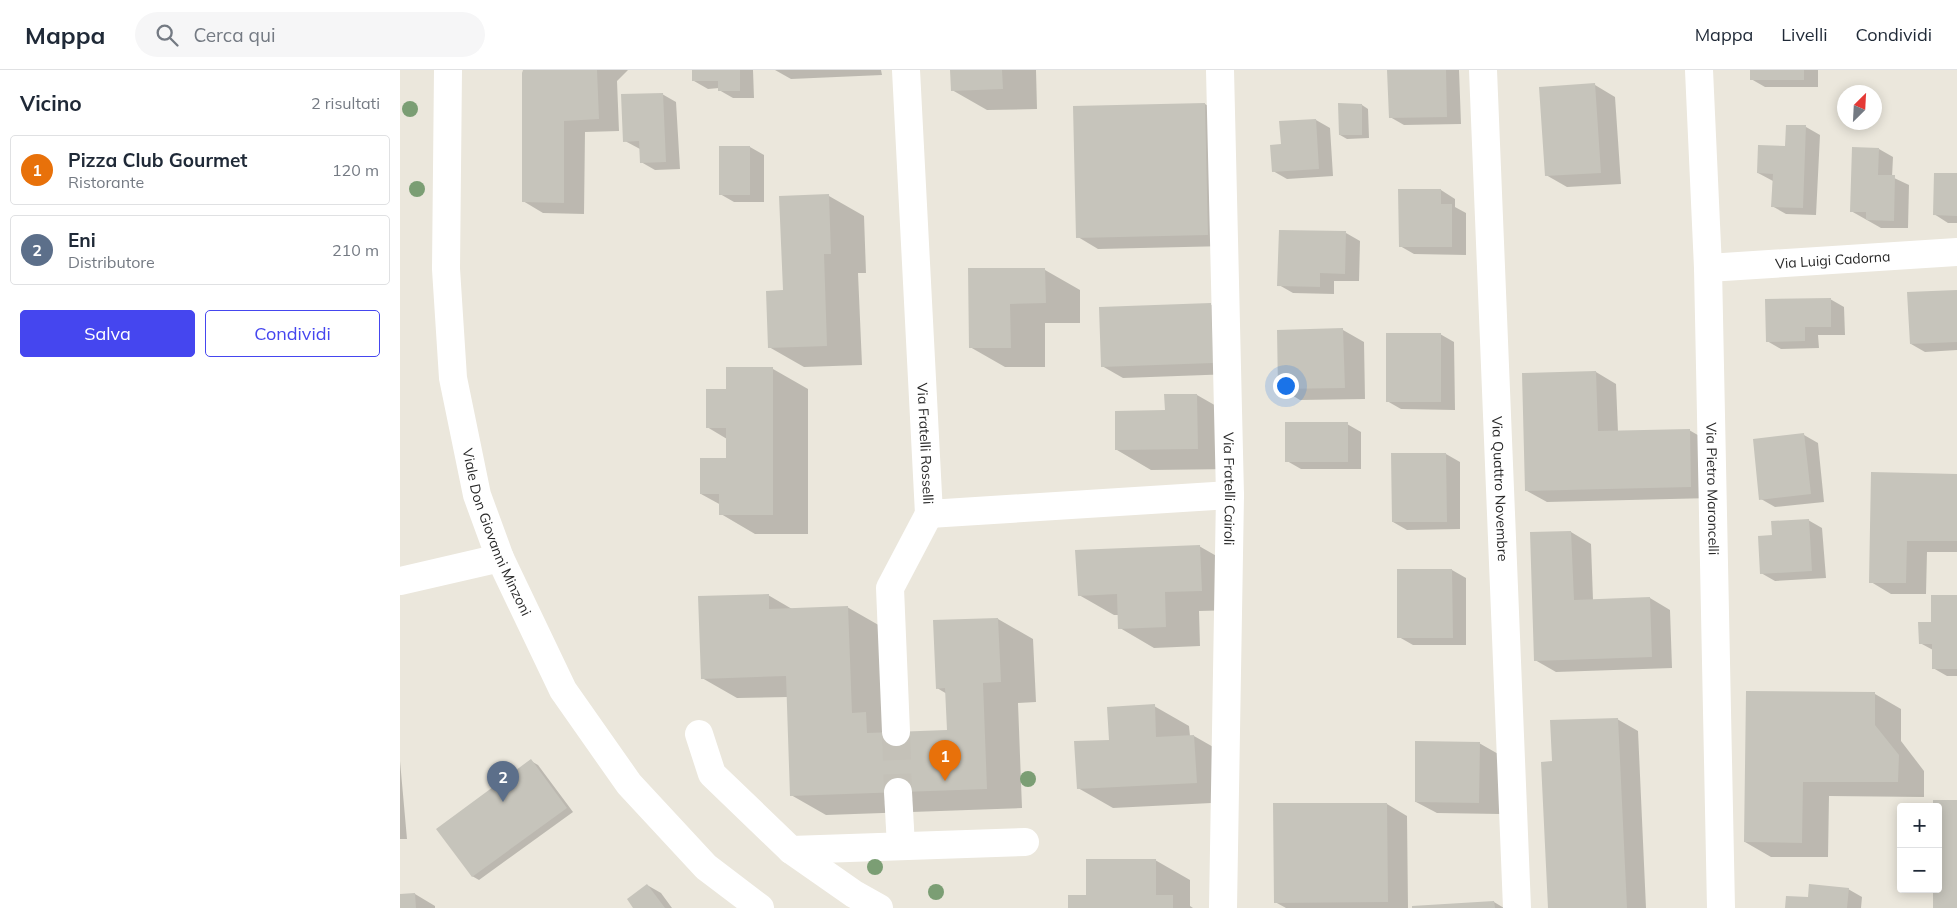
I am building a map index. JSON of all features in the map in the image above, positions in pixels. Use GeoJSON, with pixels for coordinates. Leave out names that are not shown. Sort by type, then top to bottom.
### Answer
{"type":"FeatureCollection","features":[{"type":"Feature","properties":{"kind":"street","name":"Viale Don Giovanni Minzoni"},"geometry":{"type":"LineString","coordinates":[[448,70],[446,268],[453,378],[477,495],[500,558],[562,690],[629,784],[706,867],[760,908]]}},
{"type":"Feature","properties":{"kind":"street","name":"Via Fratelli Rosselli"},"geometry":{"type":"LineString","coordinates":[[906,70],[928,514],[1230,495]]}},
{"type":"Feature","properties":{"kind":"street","name":"Via Fratelli Cairoli"},"geometry":{"type":"LineString","coordinates":[[1220,70],[1230,495],[1223,908]]}},
{"type":"Feature","properties":{"kind":"street","name":"Via Quattro Novembre"},"geometry":{"type":"LineString","coordinates":[[1483,70],[1517,908]]}},
{"type":"Feature","properties":{"kind":"street","name":"Via Pietro Maroncelli"},"geometry":{"type":"LineString","coordinates":[[1699,70],[1708,268],[1721,908]]}},
{"type":"Feature","properties":{"kind":"street","name":"Via Luigi Cadorna"},"geometry":{"type":"LineString","coordinates":[[1708,268],[1957,252]]}},
{"type":"Feature","properties":{"kind":"street"},"geometry":{"type":"LineString","coordinates":[[896,732],[890,588],[928,514]]}},
{"type":"Feature","properties":{"kind":"street"},"geometry":{"type":"LineString","coordinates":[[400,581],[500,558]]}},
{"type":"Feature","properties":{"kind":"street"},"geometry":{"type":"LineString","coordinates":[[699,734],[712,774],[792,850],[854,894],[879,908]]}},
{"type":"Feature","properties":{"kind":"street"},"geometry":{"type":"LineString","coordinates":[[898,792],[901,846]]}},
{"type":"Feature","properties":{"kind":"street"},"geometry":{"type":"LineString","coordinates":[[792,850],[1025,842]]}},
{"type":"Feature","properties":{"kind":"building"},"geometry":{"type":"Polygon","coordinates":[[[523,70],[597,70],[599,119],[564,121],[564,203],[522,202],[523,70]]]}},
{"type":"Feature","properties":{"kind":"building"},"geometry":{"type":"Polygon","coordinates":[[[692,70],[740,70],[740,91],[718,91],[718,81],[692,81],[692,70]]]}},
{"type":"Feature","properties":{"kind":"building"},"geometry":{"type":"Polygon","coordinates":[[[950,70],[1002,70],[1003,89],[951,91],[950,70]]]}},
{"type":"Feature","properties":{"kind":"building"},"geometry":{"type":"Polygon","coordinates":[[[1387,70],[1446,70],[1447,117],[1389,118],[1387,70]]]}},
{"type":"Feature","properties":{"kind":"building"},"geometry":{"type":"Polygon","coordinates":[[[1750,70],[1804,70],[1804,80],[1750,80],[1750,70]]]}},
{"type":"Feature","properties":{"kind":"building"},"geometry":{"type":"Polygon","coordinates":[[[1595,83],[1601,173],[1545,176],[1539,87],[1595,83]]]}},
{"type":"Feature","properties":{"kind":"building"},"geometry":{"type":"Polygon","coordinates":[[[663,93],[666,162],[640,163],[639,141],[623,142],[621,94],[663,93]]]}},
{"type":"Feature","properties":{"kind":"building"},"geometry":{"type":"Polygon","coordinates":[[[1205,103],[1208,235],[1076,238],[1073,106],[1205,103]]]}},
{"type":"Feature","properties":{"kind":"building"},"geometry":{"type":"Polygon","coordinates":[[[1338,103],[1362,104],[1362,135],[1339,135],[1338,103]]]}},
{"type":"Feature","properties":{"kind":"building"},"geometry":{"type":"Polygon","coordinates":[[[1316,119],[1319,169],[1272,172],[1270,145],[1281,144],[1279,121],[1316,119]]]}},
{"type":"Feature","properties":{"kind":"building"},"geometry":{"type":"Polygon","coordinates":[[[1786,125],[1806,125],[1803,208],[1771,207],[1773,174],[1757,173],[1758,145],[1785,146],[1786,125]]]}},
{"type":"Feature","properties":{"kind":"building"},"geometry":{"type":"Polygon","coordinates":[[[719,146],[750,146],[750,195],[719,195],[719,146]]]}},
{"type":"Feature","properties":{"kind":"building"},"geometry":{"type":"Polygon","coordinates":[[[1852,147],[1879,148],[1878,175],[1895,175],[1894,221],[1866,220],[1866,212],[1850,212],[1852,147]]]}},
{"type":"Feature","properties":{"kind":"building"},"geometry":{"type":"Polygon","coordinates":[[[1934,173],[1957,173],[1957,216],[1933,215],[1934,173]]]}},
{"type":"Feature","properties":{"kind":"building"},"geometry":{"type":"Polygon","coordinates":[[[1398,189],[1441,189],[1441,204],[1452,204],[1452,247],[1399,247],[1398,189]]]}},
{"type":"Feature","properties":{"kind":"building"},"geometry":{"type":"Polygon","coordinates":[[[829,194],[831,254],[824,254],[827,346],[768,348],[766,291],[783,290],[779,196],[829,194]]]}},
{"type":"Feature","properties":{"kind":"building"},"geometry":{"type":"Polygon","coordinates":[[[1279,230],[1346,231],[1345,274],[1320,273],[1320,287],[1277,286],[1279,230]]]}},
{"type":"Feature","properties":{"kind":"building"},"geometry":{"type":"Polygon","coordinates":[[[968,268],[1045,268],[1046,303],[1010,304],[1011,348],[969,348],[968,268]]]}},
{"type":"Feature","properties":{"kind":"building"},"geometry":{"type":"Polygon","coordinates":[[[1957,290],[1957,342],[1910,344],[1907,292],[1957,290]]]}},
{"type":"Feature","properties":{"kind":"building"},"geometry":{"type":"Polygon","coordinates":[[[1831,298],[1831,327],[1805,327],[1805,341],[1766,342],[1765,299],[1831,298]]]}},
{"type":"Feature","properties":{"kind":"building"},"geometry":{"type":"Polygon","coordinates":[[[1211,303],[1213,363],[1101,367],[1099,307],[1211,303]]]}},
{"type":"Feature","properties":{"kind":"building"},"geometry":{"type":"Polygon","coordinates":[[[1343,328],[1345,388],[1278,389],[1277,330],[1343,328]]]}},
{"type":"Feature","properties":{"kind":"building"},"geometry":{"type":"Polygon","coordinates":[[[1386,333],[1441,333],[1441,402],[1386,402],[1386,333]]]}},
{"type":"Feature","properties":{"kind":"building"},"geometry":{"type":"Polygon","coordinates":[[[726,367],[773,367],[773,515],[719,515],[719,494],[700,494],[700,458],[726,458],[726,428],[706,428],[706,389],[726,389],[726,367]]]}},
{"type":"Feature","properties":{"kind":"building"},"geometry":{"type":"Polygon","coordinates":[[[1596,371],[1598,431],[1690,429],[1691,487],[1525,491],[1522,373],[1596,371]]]}},
{"type":"Feature","properties":{"kind":"building"},"geometry":{"type":"Polygon","coordinates":[[[1164,394],[1197,394],[1198,449],[1115,450],[1115,411],[1165,410],[1164,394]]]}},
{"type":"Feature","properties":{"kind":"building"},"geometry":{"type":"Polygon","coordinates":[[[1285,422],[1348,422],[1348,462],[1285,462],[1285,422]]]}},
{"type":"Feature","properties":{"kind":"building"},"geometry":{"type":"Polygon","coordinates":[[[1804,433],[1811,494],[1759,500],[1753,439],[1804,433]]]}},
{"type":"Feature","properties":{"kind":"building"},"geometry":{"type":"Polygon","coordinates":[[[1391,453],[1446,453],[1447,522],[1392,522],[1391,453]]]}},
{"type":"Feature","properties":{"kind":"building"},"geometry":{"type":"Polygon","coordinates":[[[1871,472],[1957,474],[1957,541],[1907,541],[1906,583],[1869,583],[1871,472]]]}},
{"type":"Feature","properties":{"kind":"building"},"geometry":{"type":"Polygon","coordinates":[[[1809,519],[1812,571],[1760,574],[1758,536],[1772,535],[1771,521],[1809,519]]]}},
{"type":"Feature","properties":{"kind":"building"},"geometry":{"type":"Polygon","coordinates":[[[1571,531],[1574,600],[1650,597],[1652,657],[1534,661],[1530,532],[1571,531]]]}},
{"type":"Feature","properties":{"kind":"building"},"geometry":{"type":"Polygon","coordinates":[[[1200,545],[1202,591],[1165,592],[1166,627],[1118,629],[1117,594],[1078,596],[1075,550],[1200,545]]]}},
{"type":"Feature","properties":{"kind":"building"},"geometry":{"type":"Polygon","coordinates":[[[1397,569],[1452,569],[1453,638],[1397,638],[1397,569]]]}},
{"type":"Feature","properties":{"kind":"building"},"geometry":{"type":"Polygon","coordinates":[[[769,594],[769,609],[848,606],[852,713],[866,712],[867,733],[947,730],[945,688],[936,689],[933,620],[998,618],[1001,682],[983,683],[987,789],[790,796],[786,676],[701,679],[698,596],[769,594]]]}},
{"type":"Feature","properties":{"kind":"building"},"geometry":{"type":"Polygon","coordinates":[[[1931,595],[1957,595],[1957,669],[1932,669],[1932,644],[1919,644],[1918,622],[1931,622],[1931,595]]]}},
{"type":"Feature","properties":{"kind":"building"},"geometry":{"type":"Polygon","coordinates":[[[1746,691],[1875,692],[1875,725],[1899,755],[1898,782],[1803,782],[1802,843],[1744,842],[1746,691]]]}},
{"type":"Feature","properties":{"kind":"building"},"geometry":{"type":"Polygon","coordinates":[[[1155,704],[1156,737],[1194,735],[1197,783],[1077,789],[1074,741],[1109,740],[1107,707],[1155,704]]]}},
{"type":"Feature","properties":{"kind":"building"},"geometry":{"type":"Polygon","coordinates":[[[1618,718],[1627,908],[1548,908],[1541,762],[1552,761],[1550,720],[1618,718]]]}},
{"type":"Feature","properties":{"kind":"building"},"geometry":{"type":"Polygon","coordinates":[[[1415,741],[1480,742],[1479,803],[1415,802],[1415,741]]]}},
{"type":"Feature","properties":{"kind":"building"},"geometry":{"type":"Polygon","coordinates":[[[531,759],[567,808],[472,877],[436,829],[531,759]]]}},
{"type":"Feature","properties":{"kind":"building"},"geometry":{"type":"Polygon","coordinates":[[[1933,800],[1957,800],[1957,908],[1933,908],[1933,893],[1942,893],[1942,803],[1933,803],[1933,800]]]}},
{"type":"Feature","properties":{"kind":"building"},"geometry":{"type":"Polygon","coordinates":[[[1273,803],[1387,803],[1388,902],[1274,903],[1273,803]]]}},
{"type":"Feature","properties":{"kind":"building"},"geometry":{"type":"Polygon","coordinates":[[[1086,859],[1156,859],[1156,895],[1173,895],[1173,908],[1068,908],[1068,895],[1086,895],[1086,859]]]}},
{"type":"Feature","properties":{"kind":"building"},"geometry":{"type":"Polygon","coordinates":[[[647,884],[665,908],[633,908],[627,899],[647,884]]]}},
{"type":"Feature","properties":{"kind":"building"},"geometry":{"type":"Polygon","coordinates":[[[1809,884],[1849,888],[1847,908],[1785,908],[1786,896],[1808,897],[1809,884]]]}},
{"type":"Feature","properties":{"kind":"building"},"geometry":{"type":"Polygon","coordinates":[[[415,893],[416,908],[400,908],[400,894],[415,893]]]}},
{"type":"Feature","properties":{"kind":"building"},"geometry":{"type":"Polygon","coordinates":[[[1494,901],[1495,908],[1412,908],[1412,906],[1494,901]]]}},
{"type":"Feature","properties":{"kind":"tunnel"},"geometry":{"type":"LineString","coordinates":[[896,732],[898,792]]}},
{"type":"Feature","properties":{"kind":"place","name":"Pizza Club Gourmet"},"geometry":{"type":"Point","coordinates":[945,781]}},
{"type":"Feature","properties":{"kind":"place","name":"Eni"},"geometry":{"type":"Point","coordinates":[503,802]}}]}
